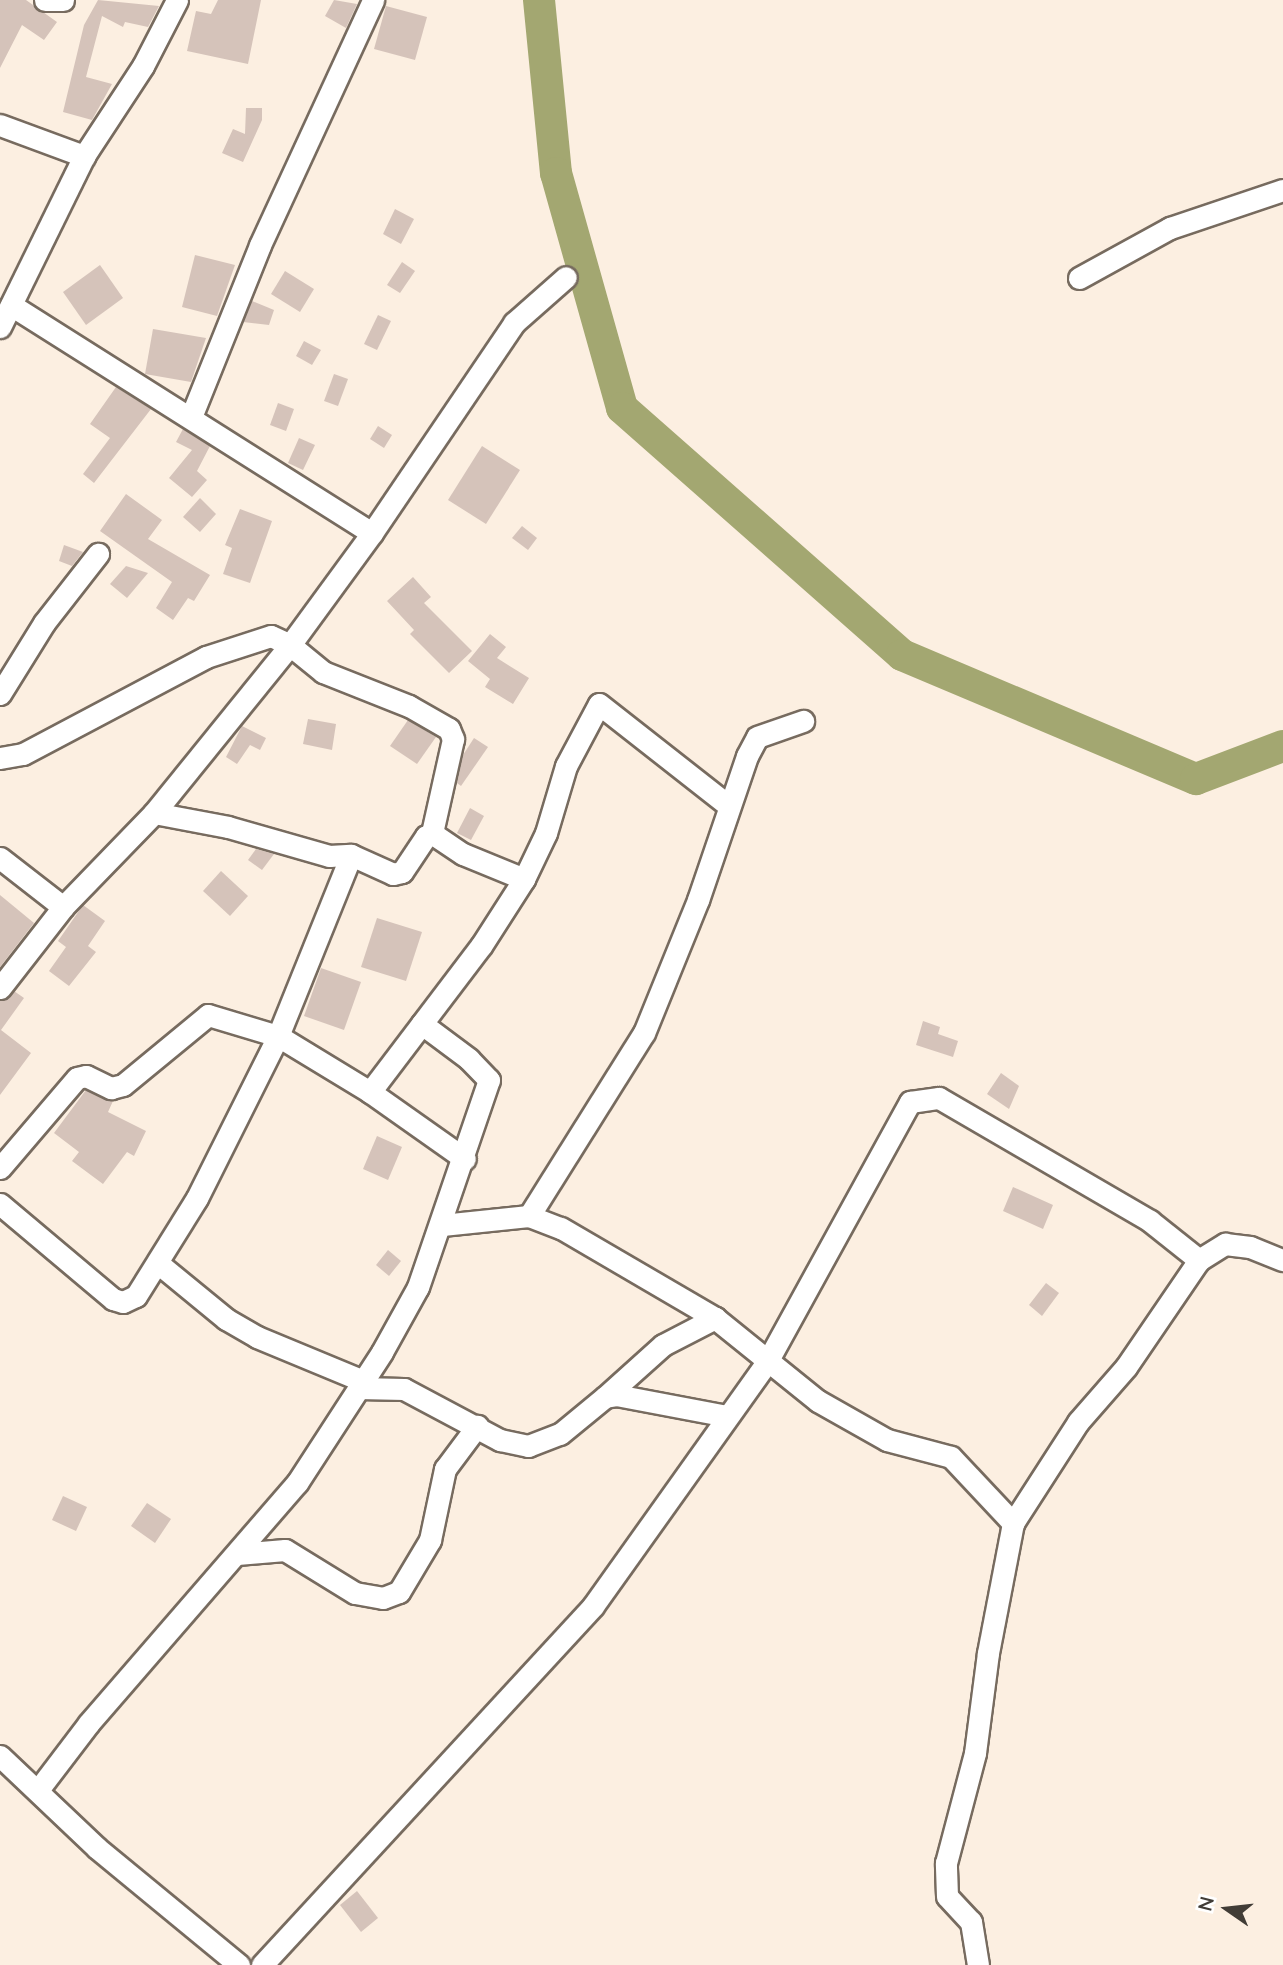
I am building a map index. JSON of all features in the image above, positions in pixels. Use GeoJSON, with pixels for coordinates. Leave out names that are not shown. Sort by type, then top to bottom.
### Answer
{"type":"FeatureCollection","features":[{"type":"Feature","properties":{"kind":"street"},"geometry":{"type":"LineString","coordinates":[[45,0],[63,0]]}},
{"type":"Feature","properties":{"kind":"street"},"geometry":{"type":"LineString","coordinates":[[191,417],[260,245],[373,0]]}},
{"type":"Feature","properties":{"kind":"street"},"geometry":{"type":"LineString","coordinates":[[0,327],[84,156],[144,66],[170,2]]}},
{"type":"Feature","properties":{"kind":"street"},"geometry":{"type":"LineString","coordinates":[[0,125],[84,156]]}},
{"type":"Feature","properties":{"kind":"street"},"geometry":{"type":"LineString","coordinates":[[1079,278],[1170,228],[1283,190]]}},
{"type":"Feature","properties":{"kind":"street"},"geometry":{"type":"LineString","coordinates":[[0,988],[63,906],[154,813],[290,645],[372,533],[514,323],[566,277]]}},
{"type":"Feature","properties":{"kind":"street"},"geometry":{"type":"LineString","coordinates":[[11,305],[372,533]]}},
{"type":"Feature","properties":{"kind":"street"},"geometry":{"type":"LineString","coordinates":[[0,694],[44,623],[98,554]]}},
{"type":"Feature","properties":{"kind":"street"},"geometry":{"type":"LineString","coordinates":[[0,758],[23,754],[206,657],[261,637],[279,638],[323,672],[409,706],[451,731],[432,834],[397,874],[351,855],[329,856],[228,827],[154,813]]}},
{"type":"Feature","properties":{"kind":"street"},"geometry":{"type":"LineString","coordinates":[[370,1092],[422,1024],[524,879],[546,833],[566,766],[599,704],[728,805]]}},
{"type":"Feature","properties":{"kind":"street"},"geometry":{"type":"LineString","coordinates":[[529,1216],[644,1033],[698,900],[728,805],[758,737],[803,721]]}},
{"type":"Feature","properties":{"kind":"street"},"geometry":{"type":"LineString","coordinates":[[432,834],[463,854],[524,879]]}},
{"type":"Feature","properties":{"kind":"street"},"geometry":{"type":"LineString","coordinates":[[0,1204],[113,1299],[123,1302],[136,1296],[159,1265],[278,1036],[351,855]]}},
{"type":"Feature","properties":{"kind":"street"},"geometry":{"type":"LineString","coordinates":[[0,858],[63,906]]}},
{"type":"Feature","properties":{"kind":"street"},"geometry":{"type":"LineString","coordinates":[[0,1168],[77,1078],[86,1076],[111,1088],[123,1084],[205,1016],[245,1023],[278,1036],[370,1092],[465,1159]]}},
{"type":"Feature","properties":{"kind":"street"},"geometry":{"type":"LineString","coordinates":[[37,1790],[98,1713],[297,1483],[361,1384],[418,1287],[465,1159],[489,1080],[482,1070],[422,1024]]}},
{"type":"Feature","properties":{"kind":"street"},"geometry":{"type":"LineString","coordinates":[[262,1965],[593,1606],[767,1362],[903,1107],[922,1097],[939,1098],[1150,1220],[1199,1260]]}},
{"type":"Feature","properties":{"kind":"street"},"geometry":{"type":"LineString","coordinates":[[442,1224],[529,1216],[604,1250],[715,1318],[818,1401],[887,1440],[951,1457],[1013,1523]]}},
{"type":"Feature","properties":{"kind":"street"},"geometry":{"type":"LineString","coordinates":[[978,1965],[971,1922],[947,1896],[946,1863],[975,1753],[988,1653],[1013,1523],[1070,1433],[1126,1367],[1199,1260],[1226,1244],[1250,1247],[1283,1260]]}},
{"type":"Feature","properties":{"kind":"street"},"geometry":{"type":"LineString","coordinates":[[159,1265],[226,1319],[257,1337],[361,1384],[404,1389],[500,1440],[528,1446],[561,1434],[663,1345],[715,1318]]}},
{"type":"Feature","properties":{"kind":"street"},"geometry":{"type":"LineString","coordinates":[[605,1397],[630,1395],[727,1416]]}},
{"type":"Feature","properties":{"kind":"street"},"geometry":{"type":"LineString","coordinates":[[237,1554],[285,1550],[355,1593],[383,1598],[398,1592],[430,1540],[445,1469],[477,1426]]}},
{"type":"Feature","properties":{"kind":"street"},"geometry":{"type":"LineString","coordinates":[[0,1756],[97,1849],[239,1965]]}},
{"type":"Feature","properties":{"kind":"building"},"geometry":{"type":"Polygon","coordinates":[[[0,0],[26,0],[57,22],[44,40],[22,25],[0,68],[0,0]]]}},
{"type":"Feature","properties":{"kind":"building"},"geometry":{"type":"Polygon","coordinates":[[[98,0],[159,6],[148,27],[125,22],[123,27],[102,16],[86,77],[112,84],[92,120],[63,112],[84,25],[98,0]]]}},
{"type":"Feature","properties":{"kind":"building"},"geometry":{"type":"Polygon","coordinates":[[[218,0],[261,0],[248,64],[187,51],[196,11],[211,14],[218,0]]]}},
{"type":"Feature","properties":{"kind":"building"},"geometry":{"type":"Polygon","coordinates":[[[334,0],[357,4],[346,28],[325,16],[334,0]]]}},
{"type":"Feature","properties":{"kind":"building"},"geometry":{"type":"Polygon","coordinates":[[[386,6],[427,17],[415,60],[374,49],[386,6]]]}},
{"type":"Feature","properties":{"kind":"building"},"geometry":{"type":"Polygon","coordinates":[[[246,108],[262,108],[262,120],[243,162],[222,153],[233,129],[245,134],[246,108]]]}},
{"type":"Feature","properties":{"kind":"building"},"geometry":{"type":"Polygon","coordinates":[[[395,209],[414,219],[401,244],[383,234],[395,209]]]}},
{"type":"Feature","properties":{"kind":"building"},"geometry":{"type":"Polygon","coordinates":[[[195,255],[235,265],[217,316],[182,307],[195,255]]]}},
{"type":"Feature","properties":{"kind":"building"},"geometry":{"type":"Polygon","coordinates":[[[402,262],[415,271],[400,293],[387,285],[402,262]]]}},
{"type":"Feature","properties":{"kind":"building"},"geometry":{"type":"Polygon","coordinates":[[[100,265],[123,298],[86,325],[63,292],[100,265]]]}},
{"type":"Feature","properties":{"kind":"building"},"geometry":{"type":"Polygon","coordinates":[[[285,271],[314,289],[300,312],[271,294],[285,271]]]}},
{"type":"Feature","properties":{"kind":"building"},"geometry":{"type":"Polygon","coordinates":[[[252,301],[274,310],[269,325],[243,322],[252,301]]]}},
{"type":"Feature","properties":{"kind":"building"},"geometry":{"type":"Polygon","coordinates":[[[378,315],[391,321],[377,350],[364,344],[378,315]]]}},
{"type":"Feature","properties":{"kind":"building"},"geometry":{"type":"Polygon","coordinates":[[[153,329],[206,338],[191,382],[145,374],[153,329]]]}},
{"type":"Feature","properties":{"kind":"building"},"geometry":{"type":"Polygon","coordinates":[[[304,341],[321,350],[312,365],[296,356],[304,341]]]}},
{"type":"Feature","properties":{"kind":"building"},"geometry":{"type":"Polygon","coordinates":[[[334,374],[348,379],[338,406],[324,401],[334,374]]]}},
{"type":"Feature","properties":{"kind":"building"},"geometry":{"type":"Polygon","coordinates":[[[116,387],[151,409],[94,483],[83,474],[110,438],[90,424],[116,387]]]}},
{"type":"Feature","properties":{"kind":"building"},"geometry":{"type":"Polygon","coordinates":[[[278,403],[294,409],[286,431],[270,425],[278,403]]]}},
{"type":"Feature","properties":{"kind":"building"},"geometry":{"type":"Polygon","coordinates":[[[378,426],[392,435],[384,448],[370,439],[378,426]]]}},
{"type":"Feature","properties":{"kind":"building"},"geometry":{"type":"Polygon","coordinates":[[[183,429],[210,446],[197,471],[207,480],[192,497],[169,478],[192,450],[176,442],[183,429]]]}},
{"type":"Feature","properties":{"kind":"building"},"geometry":{"type":"Polygon","coordinates":[[[299,438],[315,445],[303,470],[288,463],[299,438]]]}},
{"type":"Feature","properties":{"kind":"building"},"geometry":{"type":"Polygon","coordinates":[[[482,446],[520,470],[486,524],[448,500],[482,446]]]}},
{"type":"Feature","properties":{"kind":"building"},"geometry":{"type":"Polygon","coordinates":[[[126,494],[162,520],[148,539],[210,575],[194,601],[188,598],[173,620],[156,608],[172,582],[100,531],[126,494]]]}},
{"type":"Feature","properties":{"kind":"building"},"geometry":{"type":"Polygon","coordinates":[[[200,498],[216,514],[200,532],[183,517],[200,498]]]}},
{"type":"Feature","properties":{"kind":"building"},"geometry":{"type":"Polygon","coordinates":[[[240,509],[272,521],[250,583],[223,574],[232,548],[225,545],[240,509]]]}},
{"type":"Feature","properties":{"kind":"building"},"geometry":{"type":"Polygon","coordinates":[[[522,526],[537,538],[528,550],[512,538],[522,526]]]}},
{"type":"Feature","properties":{"kind":"building"},"geometry":{"type":"Polygon","coordinates":[[[64,545],[83,552],[72,566],[59,561],[64,545]]]}},
{"type":"Feature","properties":{"kind":"building"},"geometry":{"type":"Polygon","coordinates":[[[126,566],[148,573],[127,598],[110,584],[126,566]]]}},
{"type":"Feature","properties":{"kind":"building"},"geometry":{"type":"Polygon","coordinates":[[[413,577],[431,597],[424,603],[472,651],[449,673],[410,634],[414,630],[387,601],[413,577]]]}},
{"type":"Feature","properties":{"kind":"building"},"geometry":{"type":"Polygon","coordinates":[[[490,634],[506,647],[497,658],[529,678],[513,704],[485,687],[490,679],[468,661],[490,634]]]}},
{"type":"Feature","properties":{"kind":"building"},"geometry":{"type":"Polygon","coordinates":[[[308,719],[336,724],[332,750],[303,744],[308,719]]]}},
{"type":"Feature","properties":{"kind":"building"},"geometry":{"type":"Polygon","coordinates":[[[408,720],[436,737],[417,764],[390,746],[408,720]]]}},
{"type":"Feature","properties":{"kind":"building"},"geometry":{"type":"Polygon","coordinates":[[[242,726],[266,738],[260,750],[250,745],[237,764],[226,757],[242,726]]]}},
{"type":"Feature","properties":{"kind":"building"},"geometry":{"type":"Polygon","coordinates":[[[474,738],[488,747],[461,786],[457,783],[463,755],[474,738]]]}},
{"type":"Feature","properties":{"kind":"building"},"geometry":{"type":"Polygon","coordinates":[[[470,808],[484,816],[471,840],[457,833],[470,808]]]}},
{"type":"Feature","properties":{"kind":"building"},"geometry":{"type":"Polygon","coordinates":[[[256,849],[274,854],[262,870],[248,860],[256,849]]]}},
{"type":"Feature","properties":{"kind":"building"},"geometry":{"type":"Polygon","coordinates":[[[221,871],[248,896],[230,916],[203,891],[221,871]]]}},
{"type":"Feature","properties":{"kind":"building"},"geometry":{"type":"Polygon","coordinates":[[[0,895],[34,923],[0,967],[0,895]]]}},
{"type":"Feature","properties":{"kind":"building"},"geometry":{"type":"Polygon","coordinates":[[[83,905],[105,921],[88,946],[96,952],[69,986],[49,971],[66,947],[58,941],[83,905]]]}},
{"type":"Feature","properties":{"kind":"building"},"geometry":{"type":"Polygon","coordinates":[[[377,918],[422,932],[406,981],[361,967],[377,918]]]}},
{"type":"Feature","properties":{"kind":"building"},"geometry":{"type":"Polygon","coordinates":[[[321,968],[361,982],[344,1030],[304,1016],[321,968]]]}},
{"type":"Feature","properties":{"kind":"building"},"geometry":{"type":"Polygon","coordinates":[[[14,991],[24,998],[1,1030],[31,1053],[0,1095],[0,1001],[14,991]]]}},
{"type":"Feature","properties":{"kind":"building"},"geometry":{"type":"Polygon","coordinates":[[[923,1021],[940,1027],[938,1034],[958,1041],[953,1057],[916,1045],[923,1021]]]}},
{"type":"Feature","properties":{"kind":"building"},"geometry":{"type":"Polygon","coordinates":[[[1001,1073],[1019,1086],[1009,1109],[987,1094],[1001,1073]]]}},
{"type":"Feature","properties":{"kind":"building"},"geometry":{"type":"Polygon","coordinates":[[[86,1090],[113,1101],[108,1112],[146,1131],[134,1156],[127,1152],[103,1184],[72,1161],[79,1152],[54,1133],[86,1090]]]}},
{"type":"Feature","properties":{"kind":"building"},"geometry":{"type":"Polygon","coordinates":[[[377,1136],[402,1147],[388,1180],[363,1169],[377,1136]]]}},
{"type":"Feature","properties":{"kind":"building"},"geometry":{"type":"Polygon","coordinates":[[[1013,1187],[1053,1205],[1043,1229],[1003,1211],[1013,1187]]]}},
{"type":"Feature","properties":{"kind":"building"},"geometry":{"type":"Polygon","coordinates":[[[388,1250],[401,1261],[389,1276],[376,1265],[388,1250]]]}},
{"type":"Feature","properties":{"kind":"building"},"geometry":{"type":"Polygon","coordinates":[[[1046,1283],[1059,1293],[1042,1316],[1029,1305],[1046,1283]]]}},
{"type":"Feature","properties":{"kind":"building"},"geometry":{"type":"Polygon","coordinates":[[[63,1496],[87,1507],[76,1531],[52,1520],[63,1496]]]}},
{"type":"Feature","properties":{"kind":"building"},"geometry":{"type":"Polygon","coordinates":[[[147,1503],[171,1519],[155,1543],[131,1526],[147,1503]]]}},
{"type":"Feature","properties":{"kind":"building"},"geometry":{"type":"Polygon","coordinates":[[[357,1891],[378,1918],[361,1932],[340,1905],[357,1891]]]}},
{"type":"Feature","properties":{"kind":"waterway"},"geometry":{"type":"LineString","coordinates":[[539,0],[556,173],[622,408],[902,655],[1196,779],[1283,746]]}}]}
